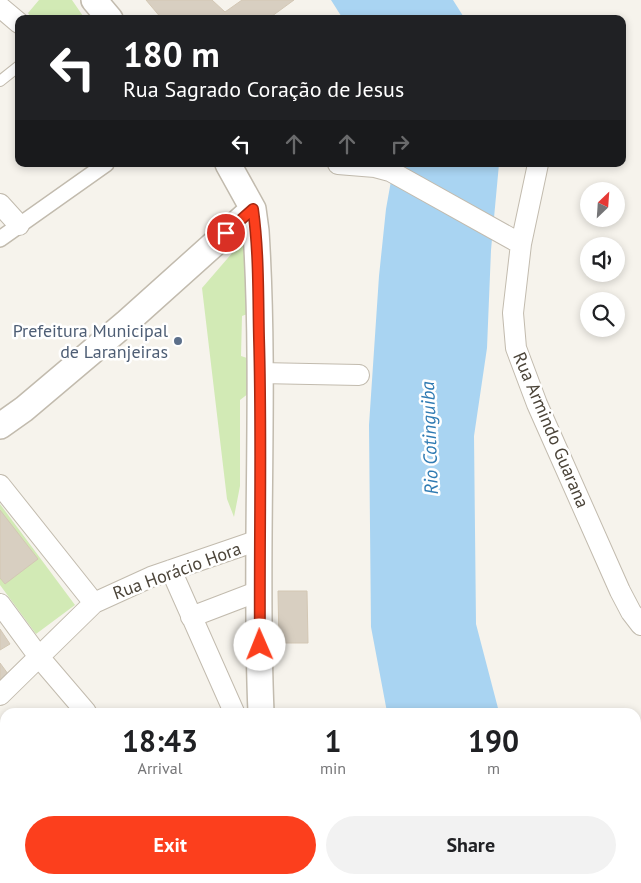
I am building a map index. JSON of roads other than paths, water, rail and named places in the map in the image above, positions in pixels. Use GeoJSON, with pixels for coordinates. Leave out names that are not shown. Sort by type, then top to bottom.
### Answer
{"type":"FeatureCollection","features":[{"type":"Feature","properties":{"kind":"street"},"geometry":{"type":"LineString","coordinates":[[94,0],[107,15]]}},
{"type":"Feature","properties":{"kind":"street"},"geometry":{"type":"LineString","coordinates":[[0,239],[102,167]]}},
{"type":"Feature","properties":{"kind":"street"},"geometry":{"type":"LineString","coordinates":[[230,167],[253,209],[258,258],[260,540],[255,708]]}},
{"type":"Feature","properties":{"kind":"street"},"geometry":{"type":"LineString","coordinates":[[375,167],[390,171],[520,244]]}},
{"type":"Feature","properties":{"kind":"street","name":"Rua Armindo Guarana"},"geometry":{"type":"LineString","coordinates":[[537,167],[520,244],[513,313],[516,348],[537,404],[620,591],[641,624]]}},
{"type":"Feature","properties":{"kind":"street"},"geometry":{"type":"LineString","coordinates":[[0,204],[19,225]]}},
{"type":"Feature","properties":{"kind":"street"},"geometry":{"type":"LineString","coordinates":[[0,426],[24,409],[127,322],[253,209]]}},
{"type":"Feature","properties":{"kind":"street"},"geometry":{"type":"LineString","coordinates":[[260,373],[359,375]]}},
{"type":"Feature","properties":{"kind":"street"},"geometry":{"type":"LineString","coordinates":[[0,485],[94,603]]}},
{"type":"Feature","properties":{"kind":"street","name":"Rua Horácio Hora"},"geometry":{"type":"LineString","coordinates":[[39,657],[94,603],[151,577],[260,540]]}},
{"type":"Feature","properties":{"kind":"street"},"geometry":{"type":"LineString","coordinates":[[171,570],[232,708]]}},
{"type":"Feature","properties":{"kind":"street"},"geometry":{"type":"LineString","coordinates":[[191,617],[259,591]]}},
{"type":"Feature","properties":{"kind":"street"},"geometry":{"type":"LineString","coordinates":[[0,604],[39,657],[83,708]]}},
{"type":"Feature","properties":{"kind":"street"},"geometry":{"type":"LineString","coordinates":[[0,695],[39,657]]}},
{"type":"Feature","properties":{"kind":"lane"},"geometry":{"type":"LineString","coordinates":[[0,81],[15,69]]}},
{"type":"Feature","properties":{"kind":"water"},"geometry":{"type":"Polygon","coordinates":[[[331,0],[453,0],[462,15],[340,15],[331,0]]]}},
{"type":"Feature","properties":{"kind":"water","name":"Rio Cotinguiba"},"geometry":{"type":"Polygon","coordinates":[[[393,167],[499,167],[491,250],[487,348],[474,436],[476,624],[498,708],[386,708],[371,627],[369,425],[379,276],[386,209],[393,167]]]}},
{"type":"Feature","properties":{"kind":"place","name":"Prefeitura Municipal de Laranjeiras"},"geometry":{"type":"Point","coordinates":[178,341]}}]}
